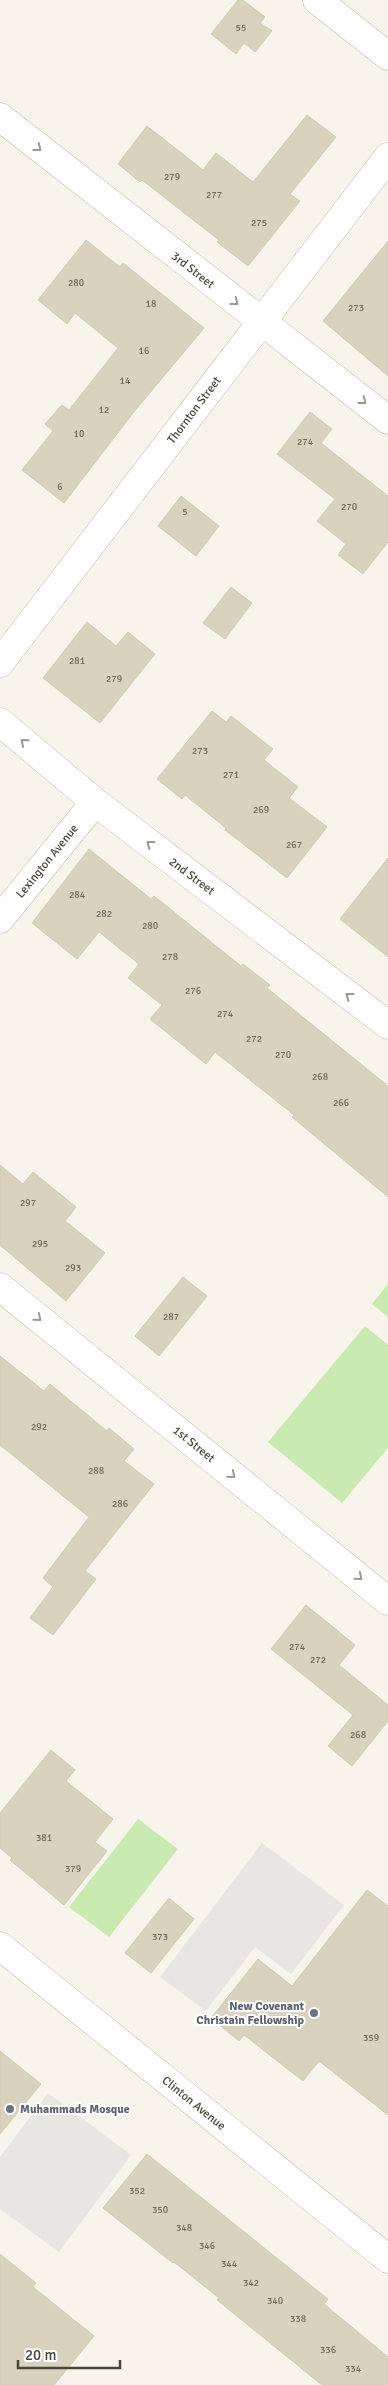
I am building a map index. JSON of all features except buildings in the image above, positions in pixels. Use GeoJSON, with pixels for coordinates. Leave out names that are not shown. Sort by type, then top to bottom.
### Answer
{"type":"FeatureCollection","features":[{"type":"Feature","properties":{"kind":"street"},"geometry":{"type":"LineString","coordinates":[[317,0],[388,56]]}},
{"type":"Feature","properties":{"kind":"street","name":"3rd Street"},"geometry":{"type":"LineString","coordinates":[[0,118],[388,420]]}},
{"type":"Feature","properties":{"kind":"street","name":"Thornton Street"},"geometry":{"type":"LineString","coordinates":[[0,663],[388,157]]}},
{"type":"Feature","properties":{"kind":"street","name":"2nd Street"},"geometry":{"type":"LineString","coordinates":[[0,722],[95,802],[388,1025]]}},
{"type":"Feature","properties":{"kind":"street","name":"Lexington Avenue"},"geometry":{"type":"LineString","coordinates":[[0,919],[95,802]]}},
{"type":"Feature","properties":{"kind":"street","name":"1st Street"},"geometry":{"type":"LineString","coordinates":[[0,1287],[388,1601]]}},
{"type":"Feature","properties":{"kind":"street","name":"Clinton Avenue"},"geometry":{"type":"LineString","coordinates":[[0,1946],[388,2259]]}},
{"type":"Feature","properties":{"kind":"green space"},"geometry":{"type":"Polygon","coordinates":[[[388,1284],[388,1317],[372,1304],[388,1284]]]}},
{"type":"Feature","properties":{"kind":"green space"},"geometry":{"type":"Polygon","coordinates":[[[365,1326],[388,1345],[388,1448],[342,1503],[268,1442],[365,1326]]]}},
{"type":"Feature","properties":{"kind":"green space"},"geometry":{"type":"Polygon","coordinates":[[[138,1819],[178,1849],[109,1937],[69,1907],[138,1819]]]}},
{"type":"Feature","properties":{"kind":"shaded area"},"geometry":{"type":"Polygon","coordinates":[[[262,1843],[344,1905],[291,1974],[255,1947],[206,2011],[160,1977],[262,1843]]]}},
{"type":"Feature","properties":{"kind":"shaded area"},"geometry":{"type":"Polygon","coordinates":[[[48,2093],[131,2155],[59,2252],[0,2209],[0,2157],[48,2093]]]}},
{"type":"Feature","properties":{"kind":"place","name":"New Covenant Christain Fellowship"},"geometry":{"type":"Point","coordinates":[314,2013]}},
{"type":"Feature","properties":{"kind":"place","name":"Muhammads Mosque"},"geometry":{"type":"Point","coordinates":[10,2109]}}]}
